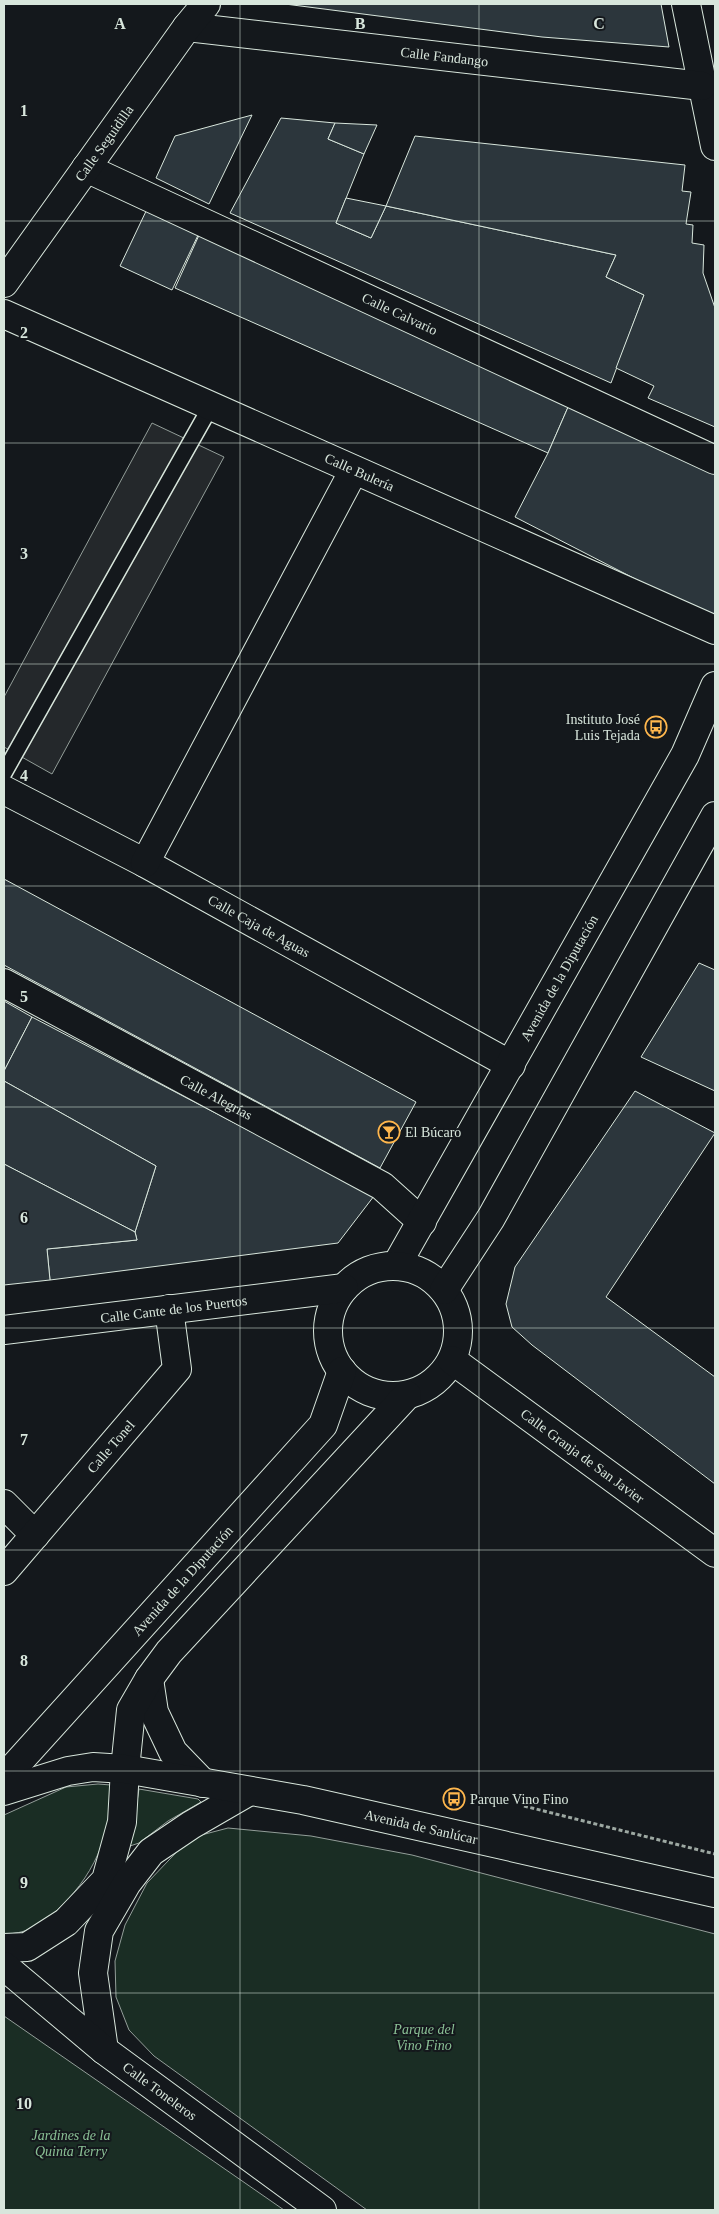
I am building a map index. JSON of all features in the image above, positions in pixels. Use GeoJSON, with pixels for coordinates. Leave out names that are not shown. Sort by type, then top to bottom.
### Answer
{"type":"FeatureCollection","features":[{"type":"Feature","properties":{"kind":"street","name":"Calle Seguidilla"},"geometry":{"type":"LineString","coordinates":[[4,283],[187,27],[206,4]]}},
{"type":"Feature","properties":{"kind":"street"},"geometry":{"type":"LineString","coordinates":[[686,4],[715,146]]}},
{"type":"Feature","properties":{"kind":"street","name":"Calle Fandango"},"geometry":{"type":"LineString","coordinates":[[187,27],[702,86]]}},
{"type":"Feature","properties":{"kind":"street","name":"Calle Calvario"},"geometry":{"type":"LineString","coordinates":[[86,168],[715,460]]}},
{"type":"Feature","properties":{"kind":"street","name":"Calle Bulería"},"geometry":{"type":"LineString","coordinates":[[4,314],[715,630]]}},
{"type":"Feature","properties":{"kind":"street"},"geometry":{"type":"LineString","coordinates":[[145,863],[354,470]]}},
{"type":"Feature","properties":{"kind":"street","name":"Avenida de la Diputación"},"geometry":{"type":"LineString","coordinates":[[396,1266],[686,755],[715,686]]}},
{"type":"Feature","properties":{"kind":"street","name":"Calle Caja de Aguas"},"geometry":{"type":"LineString","coordinates":[[4,790],[145,863],[511,1065]]}},
{"type":"Feature","properties":{"kind":"street"},"geometry":{"type":"LineString","coordinates":[[444,1290],[491,1218],[715,816]]}},
{"type":"Feature","properties":{"kind":"street","name":"Calle Alegrías"},"geometry":{"type":"LineString","coordinates":[[4,983],[382,1186],[422,1222]]}},
{"type":"Feature","properties":{"kind":"street"},"geometry":{"type":"LineString","coordinates":[[396,1266],[423,1273],[444,1290],[454,1306],[458,1324],[458,1342],[452,1360],[440,1376],[425,1388],[407,1395],[382,1396],[360,1387],[342,1372],[331,1352],[327,1329],[332,1307],[344,1288],[359,1276],[377,1268],[396,1266]]}},
{"type":"Feature","properties":{"kind":"street","name":"Calle Cante de los Puertos"},"geometry":{"type":"LineString","coordinates":[[4,1330],[344,1288]]}},
{"type":"Feature","properties":{"kind":"street","name":"Calle Tonel"},"geometry":{"type":"LineString","coordinates":[[4,1571],[177,1369],[169,1309]]}},
{"type":"Feature","properties":{"kind":"street","name":"Calle Granja de San Javier"},"geometry":{"type":"LineString","coordinates":[[452,1360],[715,1553]]}},
{"type":"Feature","properties":{"kind":"street","name":"Avenida de la Diputación"},"geometry":{"type":"LineString","coordinates":[[4,1778],[323,1425],[342,1372]]}},
{"type":"Feature","properties":{"kind":"street"},"geometry":{"type":"LineString","coordinates":[[4,1948],[27,1947],[66,1922],[106,1880],[122,1822],[131,1710],[149,1678],[182,1638],[407,1395]]}},
{"type":"Feature","properties":{"kind":"street"},"geometry":{"type":"LineString","coordinates":[[4,1504],[35,1535]]}},
{"type":"Feature","properties":{"kind":"street"},"geometry":{"type":"LineString","coordinates":[[149,1678],[154,1712],[173,1752],[203,1783]]}},
{"type":"Feature","properties":{"kind":"street","name":"Avenida de Sanlúcar"},"geometry":{"type":"LineString","coordinates":[[4,1791],[68,1770],[93,1767],[125,1769],[248,1792],[303,1800],[715,1893]]}},
{"type":"Feature","properties":{"kind":"street"},"geometry":{"type":"LineString","coordinates":[[104,2050],[94,1973],[99,1931],[127,1883],[151,1852],[191,1825],[248,1792]]}},
{"type":"Feature","properties":{"kind":"street","name":"Calle Toneleros"},"geometry":{"type":"LineString","coordinates":[[4,1966],[104,2050],[322,2210]]}},
{"type":"Feature","properties":{"kind":"lane"},"geometry":{"type":"LineString","coordinates":[[4,773],[211,406]]}},
{"type":"Feature","properties":{"kind":"path"},"geometry":{"type":"LineString","coordinates":[[524,1806],[715,1854]]}},
{"type":"Feature","properties":{"kind":"green space"},"geometry":{"type":"Polygon","coordinates":[[[98,1784],[111,1785],[111,1803],[104,1838],[90,1870],[68,1899],[44,1921],[19,1933],[4,1934],[4,1815],[66,1787],[98,1784]]]}},
{"type":"Feature","properties":{"kind":"green space"},"geometry":{"type":"Polygon","coordinates":[[[139,1789],[198,1799],[201,1802],[168,1821],[139,1843],[130,1846],[139,1789]]]}},
{"type":"Feature","properties":{"kind":"green space","name":"Parque del Vino Fino"},"geometry":{"type":"Polygon","coordinates":[[[228,1828],[311,1836],[412,1855],[715,1934],[715,2210],[367,2210],[154,2056],[129,2030],[116,1997],[115,1961],[125,1925],[147,1883],[190,1838],[228,1828]]]}},
{"type":"Feature","properties":{"kind":"green space","name":"Jardines de la Quinta Terry"},"geometry":{"type":"Polygon","coordinates":[[[4,2016],[284,2210],[4,2210],[4,2016]]]}},
{"type":"Feature","properties":{"kind":"shaded area"},"geometry":{"type":"Polygon","coordinates":[[[152,423],[224,457],[52,774],[4,747],[4,697],[152,423]]]}},
{"type":"Feature","properties":{"kind":"building"},"geometry":{"type":"Polygon","coordinates":[[[285,4],[661,4],[669,47],[542,37],[285,4]]]}},
{"type":"Feature","properties":{"kind":"building"},"geometry":{"type":"Polygon","coordinates":[[[252,115],[209,204],[156,178],[175,136],[252,115]]]}},
{"type":"Feature","properties":{"kind":"building"},"geometry":{"type":"Polygon","coordinates":[[[281,118],[335,123],[328,139],[364,154],[336,223],[371,238],[386,206],[616,255],[606,277],[644,295],[611,383],[230,213],[281,118]]]}},
{"type":"Feature","properties":{"kind":"building"},"geometry":{"type":"Polygon","coordinates":[[[335,123],[377,125],[364,154],[328,139],[335,123]]]}},
{"type":"Feature","properties":{"kind":"building"},"geometry":{"type":"Polygon","coordinates":[[[415,136],[685,165],[682,191],[691,192],[686,224],[693,225],[692,243],[704,245],[703,273],[715,308],[715,427],[648,398],[654,386],[616,368],[644,295],[606,277],[616,255],[386,206],[415,136]]]}},
{"type":"Feature","properties":{"kind":"building"},"geometry":{"type":"Polygon","coordinates":[[[346,198],[386,206],[371,238],[336,223],[346,198]]]}},
{"type":"Feature","properties":{"kind":"building"},"geometry":{"type":"Polygon","coordinates":[[[148,207],[200,231],[172,290],[120,266],[148,207]]]}},
{"type":"Feature","properties":{"kind":"building"},"geometry":{"type":"Polygon","coordinates":[[[200,233],[572,398],[548,453],[175,288],[200,233]]]}},
{"type":"Feature","properties":{"kind":"building"},"geometry":{"type":"Polygon","coordinates":[[[572,398],[715,470],[715,620],[515,517],[548,453],[572,398]]]}},
{"type":"Feature","properties":{"kind":"building"},"geometry":{"type":"Polygon","coordinates":[[[4,879],[416,1102],[380,1168],[4,965],[4,879]]]}},
{"type":"Feature","properties":{"kind":"building"},"geometry":{"type":"Polygon","coordinates":[[[699,963],[715,970],[715,1091],[641,1057],[699,963]]]}},
{"type":"Feature","properties":{"kind":"building"},"geometry":{"type":"Polygon","coordinates":[[[4,1001],[32,1017],[4,1071],[4,1001]]]}},
{"type":"Feature","properties":{"kind":"building"},"geometry":{"type":"Polygon","coordinates":[[[32,1017],[374,1196],[338,1243],[50,1280],[47,1249],[137,1240],[135,1232],[156,1166],[4,1081],[4,1071],[32,1017]]]}},
{"type":"Feature","properties":{"kind":"building"},"geometry":{"type":"Polygon","coordinates":[[[4,1081],[156,1166],[135,1232],[4,1164],[4,1081]]]}},
{"type":"Feature","properties":{"kind":"building"},"geometry":{"type":"Polygon","coordinates":[[[635,1091],[715,1133],[606,1297],[715,1377],[715,1484],[532,1345],[512,1327],[506,1304],[515,1267],[635,1091]]]}},
{"type":"Feature","properties":{"kind":"building"},"geometry":{"type":"Polygon","coordinates":[[[4,1164],[135,1232],[137,1240],[47,1249],[50,1280],[4,1285],[4,1164]]]}},
{"type":"Feature","properties":{"kind":"place","name":"Instituto José Luis Tejada"},"geometry":{"type":"Point","coordinates":[656,727]}},
{"type":"Feature","properties":{"kind":"place","name":"El Búcaro"},"geometry":{"type":"Point","coordinates":[389,1132]}},
{"type":"Feature","properties":{"kind":"place","name":"Parque Vino Fino"},"geometry":{"type":"Point","coordinates":[454,1799]}}]}
